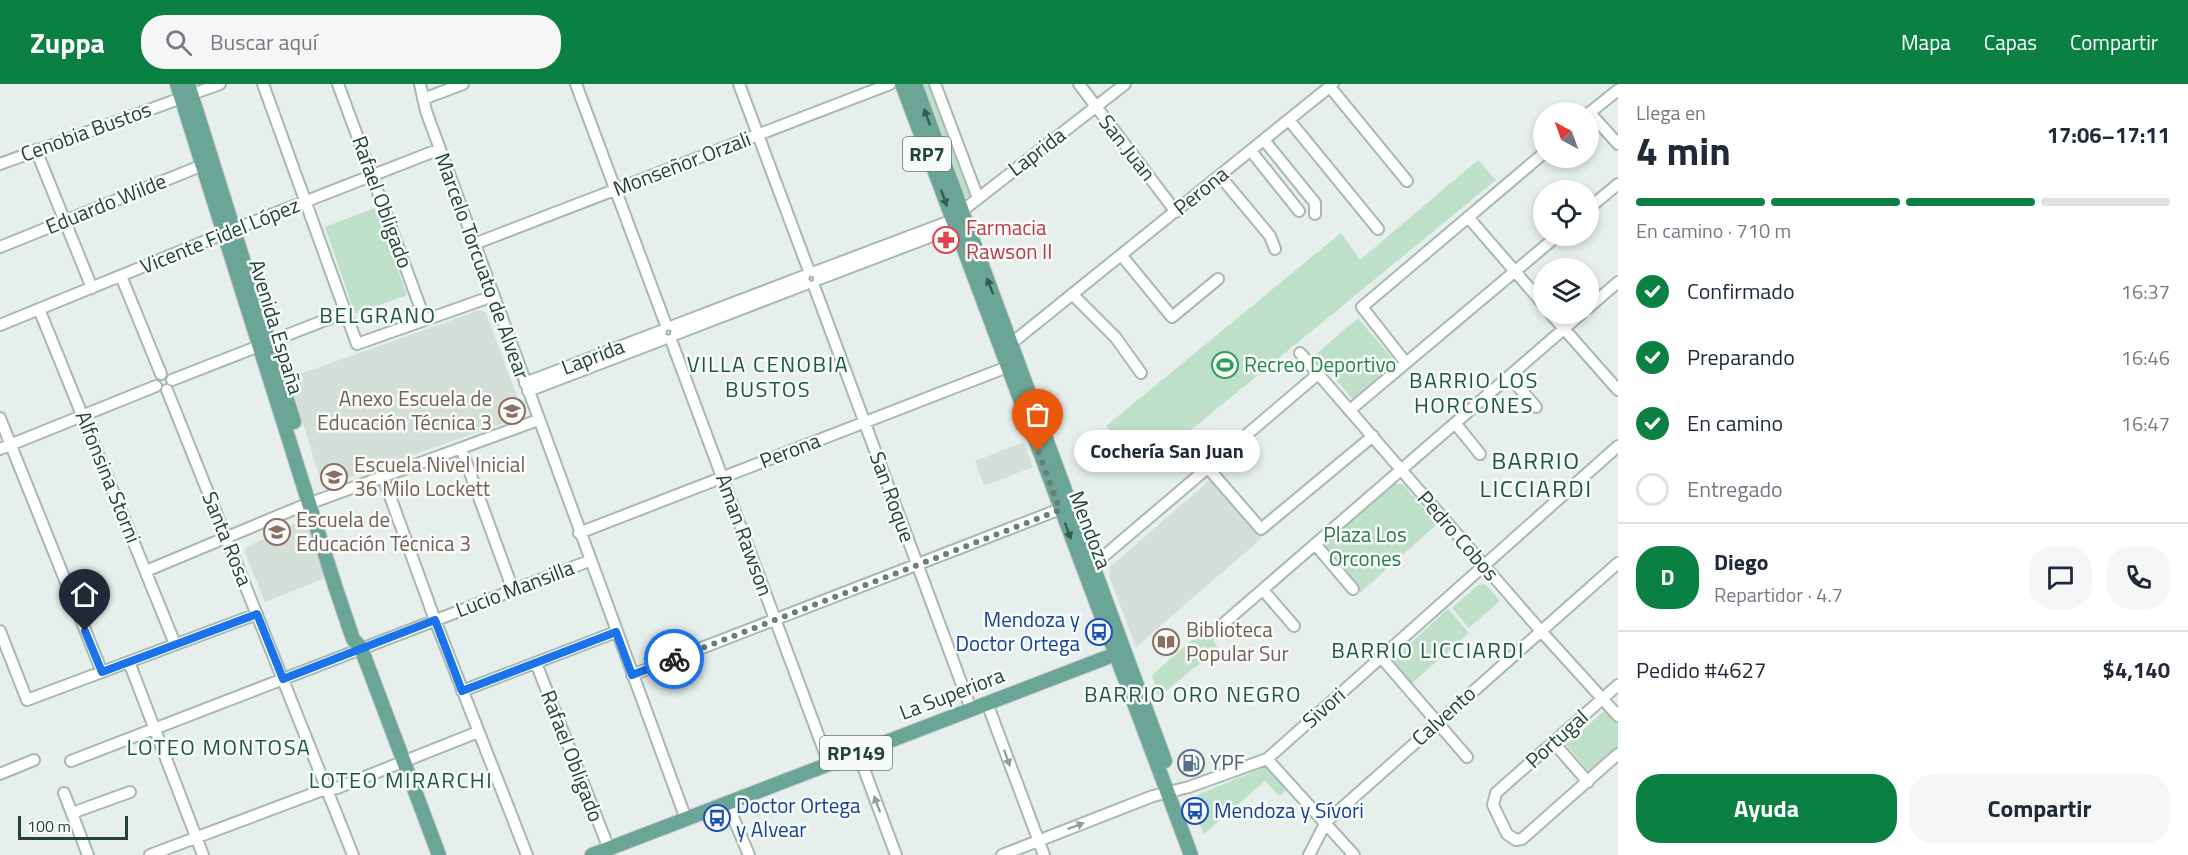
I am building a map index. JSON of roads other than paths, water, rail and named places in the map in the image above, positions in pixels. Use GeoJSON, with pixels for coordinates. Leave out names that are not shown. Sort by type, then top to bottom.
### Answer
{"type":"FeatureCollection","features":[{"type":"Feature","properties":{"kind":"main road","name":"Mendoza"},"geometry":{"type":"LineString","coordinates":[[902,84],[994,334],[1066,507],[1090,554],[1120,652],[1172,791],[1191,855]]}},
{"type":"Feature","properties":{"kind":"main road","name":"Mendoza"},"geometry":{"type":"LineString","coordinates":[[915,84],[1011,343],[1007,366]]}},
{"type":"Feature","properties":{"kind":"main road","name":"Avenida España"},"geometry":{"type":"LineString","coordinates":[[183,91],[230,232],[314,502],[361,636],[361,648],[439,855]]}},
{"type":"Feature","properties":{"kind":"main road","name":"Mendoza"},"geometry":{"type":"LineString","coordinates":[[1007,366],[1024,379],[1066,507]]}},
{"type":"Feature","properties":{"kind":"main road","name":"Mendoza"},"geometry":{"type":"LineString","coordinates":[[1090,554],[1087,581],[1120,652]]}},
{"type":"Feature","properties":{"kind":"main road","name":"La Superiora"},"geometry":{"type":"LineString","coordinates":[[600,853],[1120,652]]}},
{"type":"Feature","properties":{"kind":"main road","name":"Mendoza"},"geometry":{"type":"LineString","coordinates":[[1172,791],[1202,855]]}},
{"type":"Feature","properties":{"kind":"street","name":"Cenobia Bustos"},"geometry":{"type":"LineString","coordinates":[[0,164],[183,91],[220,84]]}},
{"type":"Feature","properties":{"kind":"street"},"geometry":{"type":"LineString","coordinates":[[263,84],[357,344],[493,296]]}},
{"type":"Feature","properties":{"kind":"street","name":"Rafael Obligado"},"geometry":{"type":"LineString","coordinates":[[338,84],[425,320]]}},
{"type":"Feature","properties":{"kind":"street","name":"Marcelo Torcuato de Alvear"},"geometry":{"type":"LineString","coordinates":[[420,84],[423,99],[474,244],[686,819]]}},
{"type":"Feature","properties":{"kind":"street"},"geometry":{"type":"LineString","coordinates":[[423,99],[463,84]]}},
{"type":"Feature","properties":{"kind":"street","name":"Aman Rawson"},"geometry":{"type":"LineString","coordinates":[[576,84],[829,764]]}},
{"type":"Feature","properties":{"kind":"street","name":"San Roque"},"geometry":{"type":"LineString","coordinates":[[739,84],[971,709]]}},
{"type":"Feature","properties":{"kind":"street","name":"Monseñor Orzali"},"geometry":{"type":"LineString","coordinates":[[474,244],[890,84]]}},
{"type":"Feature","properties":{"kind":"street"},"geometry":{"type":"LineString","coordinates":[[935,84],[978,198]]}},
{"type":"Feature","properties":{"kind":"street","name":"San Juan"},"geometry":{"type":"LineString","coordinates":[[1079,84],[1176,212]]}},
{"type":"Feature","properties":{"kind":"street","name":"Laprida"},"geometry":{"type":"LineString","coordinates":[[526,387],[811,278],[948,230],[962,211],[1125,84]]}},
{"type":"Feature","properties":{"kind":"street"},"geometry":{"type":"LineString","coordinates":[[1331,85],[1407,181]]}},
{"type":"Feature","properties":{"kind":"street","name":"Perona"},"geometry":{"type":"LineString","coordinates":[[1011,343],[1122,256],[1331,85]]}},
{"type":"Feature","properties":{"kind":"street"},"geometry":{"type":"LineString","coordinates":[[1599,105],[1618,90]]}},
{"type":"Feature","properties":{"kind":"street"},"geometry":{"type":"LineString","coordinates":[[1289,120],[1378,229]]}},
{"type":"Feature","properties":{"kind":"street"},"geometry":{"type":"LineString","coordinates":[[1599,124],[1618,144]]}},
{"type":"Feature","properties":{"kind":"street"},"geometry":{"type":"LineString","coordinates":[[1264,140],[1314,203],[1315,214]]}},
{"type":"Feature","properties":{"kind":"street","name":"Vicente Fidel López"},"geometry":{"type":"LineString","coordinates":[[0,325],[440,149]]}},
{"type":"Feature","properties":{"kind":"street"},"geometry":{"type":"LineString","coordinates":[[36,150],[92,288]]}},
{"type":"Feature","properties":{"kind":"street"},"geometry":{"type":"LineString","coordinates":[[1251,151],[1299,212]]}},
{"type":"Feature","properties":{"kind":"street"},"geometry":{"type":"LineString","coordinates":[[1406,363],[1362,307],[1533,162]]}},
{"type":"Feature","properties":{"kind":"street","name":"Eduardo Wilde"},"geometry":{"type":"LineString","coordinates":[[0,247],[208,163]]}},
{"type":"Feature","properties":{"kind":"street"},"geometry":{"type":"LineString","coordinates":[[1220,176],[1270,236],[1275,249]]}},
{"type":"Feature","properties":{"kind":"street"},"geometry":{"type":"LineString","coordinates":[[1599,200],[1618,184]]}},
{"type":"Feature","properties":{"kind":"street"},"geometry":{"type":"LineString","coordinates":[[1468,217],[1533,292]]}},
{"type":"Feature","properties":{"kind":"street"},"geometry":{"type":"LineString","coordinates":[[1350,410],[1545,246]]}},
{"type":"Feature","properties":{"kind":"street"},"geometry":{"type":"LineString","coordinates":[[1122,256],[1172,317],[1218,279]]}},
{"type":"Feature","properties":{"kind":"street"},"geometry":{"type":"LineString","coordinates":[[121,276],[161,374]]}},
{"type":"Feature","properties":{"kind":"street"},"geometry":{"type":"LineString","coordinates":[[1599,298],[1618,282]]}},
{"type":"Feature","properties":{"kind":"street"},"geometry":{"type":"LineString","coordinates":[[1072,294],[1116,338],[1141,373]]}},
{"type":"Feature","properties":{"kind":"street","name":"Alfonsina Storni"},"geometry":{"type":"LineString","coordinates":[[39,309],[176,645]]}},
{"type":"Feature","properties":{"kind":"street"},"geometry":{"type":"LineString","coordinates":[[169,385],[168,375],[161,374],[156,378],[156,386],[160,390],[264,342],[346,312]]}},
{"type":"Feature","properties":{"kind":"street"},"geometry":{"type":"LineString","coordinates":[[1560,324],[1618,390]]}},
{"type":"Feature","properties":{"kind":"street"},"geometry":{"type":"LineString","coordinates":[[1216,630],[1570,324]]}},
{"type":"Feature","properties":{"kind":"street"},"geometry":{"type":"LineString","coordinates":[[994,334],[1011,343]]}},
{"type":"Feature","properties":{"kind":"street","name":"Pedro Cobos"},"geometry":{"type":"LineString","coordinates":[[1300,353],[1483,565],[1618,716]]}},
{"type":"Feature","properties":{"kind":"street","name":"Perona"},"geometry":{"type":"LineString","coordinates":[[579,533],[1007,366]]}},
{"type":"Feature","properties":{"kind":"street"},"geometry":{"type":"LineString","coordinates":[[1090,554],[1207,469],[1318,374]]}},
{"type":"Feature","properties":{"kind":"street"},"geometry":{"type":"LineString","coordinates":[[1509,376],[1536,407]]}},
{"type":"Feature","properties":{"kind":"street","name":"Santa Rosa"},"geometry":{"type":"LineString","coordinates":[[169,385],[353,855]]}},
{"type":"Feature","properties":{"kind":"street"},"geometry":{"type":"LineString","coordinates":[[5,447],[156,386]]}},
{"type":"Feature","properties":{"kind":"street"},"geometry":{"type":"LineString","coordinates":[[0,418],[5,447],[102,672]]}},
{"type":"Feature","properties":{"kind":"street"},"geometry":{"type":"LineString","coordinates":[[146,571],[314,502],[538,420]]}},
{"type":"Feature","properties":{"kind":"street"},"geometry":{"type":"LineString","coordinates":[[1455,423],[1480,454]]}},
{"type":"Feature","properties":{"kind":"street"},"geometry":{"type":"LineString","coordinates":[[1186,449],[1207,469],[1260,529],[1373,436]]}},
{"type":"Feature","properties":{"kind":"street","name":"Sivori"},"geometry":{"type":"LineString","coordinates":[[1002,855],[1172,791],[1268,759],[1618,446]]}},
{"type":"Feature","properties":{"kind":"street"},"geometry":{"type":"LineString","coordinates":[[461,448],[513,590]]}},
{"type":"Feature","properties":{"kind":"street"},"geometry":{"type":"LineString","coordinates":[[383,477],[462,691],[527,855]]}},
{"type":"Feature","properties":{"kind":"street"},"geometry":{"type":"LineString","coordinates":[[632,675],[1066,507]]}},
{"type":"Feature","properties":{"kind":"street"},"geometry":{"type":"LineString","coordinates":[[1315,544],[1353,589]]}},
{"type":"Feature","properties":{"kind":"street","name":"Lucio Mansilla"},"geometry":{"type":"LineString","coordinates":[[71,761],[589,561]]}},
{"type":"Feature","properties":{"kind":"street","name":"Calvento"},"geometry":{"type":"LineString","coordinates":[[1309,855],[1326,822],[1618,563]]}},
{"type":"Feature","properties":{"kind":"street"},"geometry":{"type":"LineString","coordinates":[[1087,581],[1095,569]]}},
{"type":"Feature","properties":{"kind":"street"},"geometry":{"type":"LineString","coordinates":[[1263,590],[1294,626]]}},
{"type":"Feature","properties":{"kind":"street"},"geometry":{"type":"LineString","coordinates":[[0,631],[27,700],[257,614]]}},
{"type":"Feature","properties":{"kind":"street"},"geometry":{"type":"LineString","coordinates":[[462,691],[616,632]]}},
{"type":"Feature","properties":{"kind":"street"},"geometry":{"type":"LineString","coordinates":[[1381,657],[1467,757]]}},
{"type":"Feature","properties":{"kind":"street"},"geometry":{"type":"LineString","coordinates":[[129,662],[203,855]]}},
{"type":"Feature","properties":{"kind":"street","name":"Rafael Obligado"},"geometry":{"type":"LineString","coordinates":[[536,663],[600,853]]}},
{"type":"Feature","properties":{"kind":"street","name":"Portugal"},"geometry":{"type":"LineString","coordinates":[[1588,782],[1522,839],[1516,840],[1507,834],[1493,805],[1496,793],[1618,685]]}},
{"type":"Feature","properties":{"kind":"street"},"geometry":{"type":"LineString","coordinates":[[987,703],[1044,855]]}},
{"type":"Feature","properties":{"kind":"street"},"geometry":{"type":"LineString","coordinates":[[150,855],[478,732]]}},
{"type":"Feature","properties":{"kind":"street"},"geometry":{"type":"LineString","coordinates":[[1554,743],[1588,782],[1618,754]]}},
{"type":"Feature","properties":{"kind":"street"},"geometry":{"type":"LineString","coordinates":[[858,753],[896,855]]}},
{"type":"Feature","properties":{"kind":"street"},"geometry":{"type":"LineString","coordinates":[[1268,759],[1354,855]]}},
{"type":"Feature","properties":{"kind":"street"},"geometry":{"type":"LineString","coordinates":[[0,774],[34,760]]}},
{"type":"Feature","properties":{"kind":"street"},"geometry":{"type":"LineString","coordinates":[[72,813],[130,792]]}},
{"type":"Feature","properties":{"kind":"street"},"geometry":{"type":"LineString","coordinates":[[64,793],[88,855]]}},
{"type":"Feature","properties":{"kind":"street"},"geometry":{"type":"LineString","coordinates":[[727,803],[749,855]]}},
{"type":"Feature","properties":{"kind":"place","name":"Farmacia Rawson II"},"geometry":{"type":"Point","coordinates":[946,240]}},
{"type":"Feature","properties":{"kind":"place","name":"Recreo Deportivo"},"geometry":{"type":"Point","coordinates":[1225,365]}},
{"type":"Feature","properties":{"kind":"place","name":"Anexo Escuela de Educación Técnica 3"},"geometry":{"type":"Point","coordinates":[512,411]}},
{"type":"Feature","properties":{"kind":"place","name":"Cochería San Juan"},"geometry":{"type":"Point","coordinates":[1038,451]}},
{"type":"Feature","properties":{"kind":"place","name":"Escuela Nivel Inicial 36 Milo Lockett"},"geometry":{"type":"Point","coordinates":[334,477]}},
{"type":"Feature","properties":{"kind":"place","name":"Escuela de Educación Técnica 3"},"geometry":{"type":"Point","coordinates":[277,532]}},
{"type":"Feature","properties":{"kind":"place","name":"Mendoza y Doctor Ortega"},"geometry":{"type":"Point","coordinates":[1099,632]}},
{"type":"Feature","properties":{"kind":"place","name":"Biblioteca Popular Sur"},"geometry":{"type":"Point","coordinates":[1166,642]}},
{"type":"Feature","properties":{"kind":"place","name":"YPF"},"geometry":{"type":"Point","coordinates":[1191,763]}},
{"type":"Feature","properties":{"kind":"place","name":"Mendoza y Sívori"},"geometry":{"type":"Point","coordinates":[1195,811]}},
{"type":"Feature","properties":{"kind":"place","name":"Doctor Ortega y Alvear"},"geometry":{"type":"Point","coordinates":[717,818]}},
{"type":"Feature","properties":{"kind":"district","name":"BELGRANO"},"geometry":{"type":"Point","coordinates":[378,315]}},
{"type":"Feature","properties":{"kind":"district","name":"VILLA CENOBIA BUSTOS"},"geometry":{"type":"Point","coordinates":[768,376]}},
{"type":"Feature","properties":{"kind":"district","name":"BARRIO LOS HORCONES"},"geometry":{"type":"Point","coordinates":[1474,392]}},
{"type":"Feature","properties":{"kind":"district","name":"BARRIO LICCIARDI"},"geometry":{"type":"Point","coordinates":[1536,475]}},
{"type":"Feature","properties":{"kind":"district","name":"BARRIO LICCIARDI"},"geometry":{"type":"Point","coordinates":[1428,650]}},
{"type":"Feature","properties":{"kind":"district","name":"BARRIO ORO NEGRO"},"geometry":{"type":"Point","coordinates":[1193,694]}},
{"type":"Feature","properties":{"kind":"district","name":"LOTEO MONTOSA"},"geometry":{"type":"Point","coordinates":[219,747]}},
{"type":"Feature","properties":{"kind":"district","name":"LOTEO MIRARCHI"},"geometry":{"type":"Point","coordinates":[401,780]}},
{"type":"Feature","properties":{"kind":"park label","name":"Plaza Los Orcones"},"geometry":{"type":"Point","coordinates":[1365,547]}}]}
